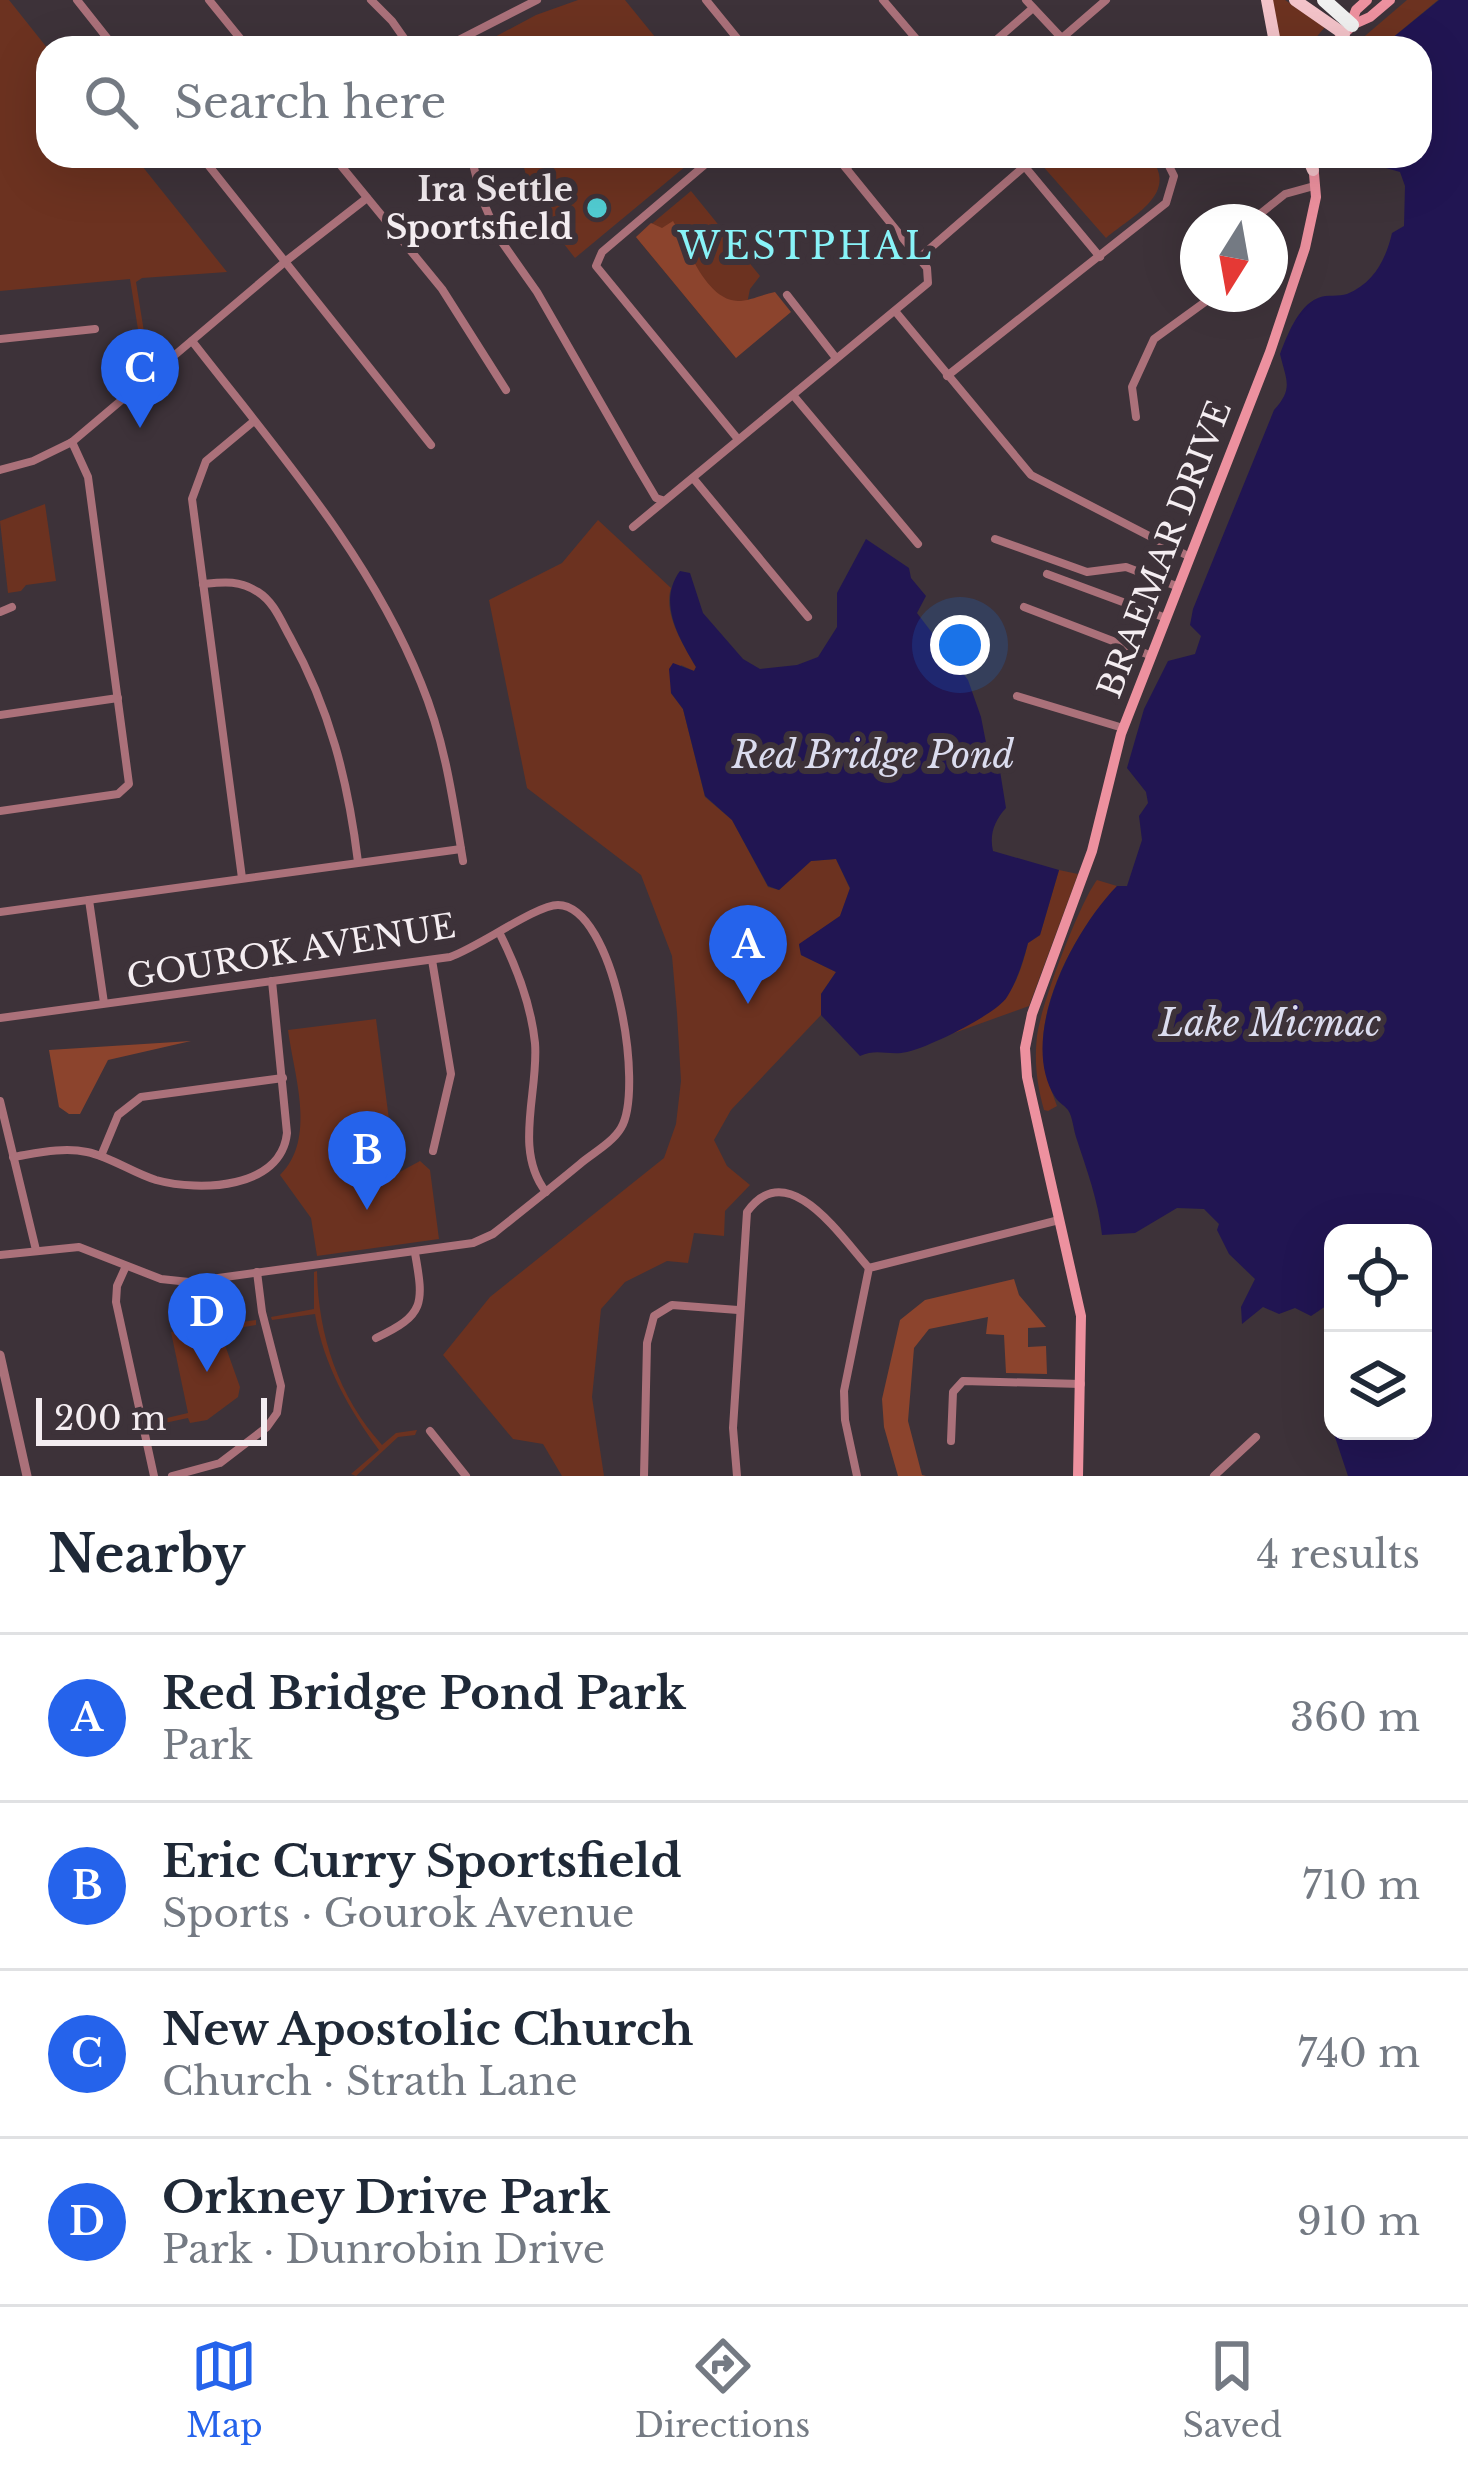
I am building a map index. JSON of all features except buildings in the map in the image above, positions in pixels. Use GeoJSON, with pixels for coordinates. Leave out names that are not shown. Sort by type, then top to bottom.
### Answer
{"type":"FeatureCollection","features":[{"type":"Feature","properties":{"kind":"highway"},"geometry":{"type":"LineString","coordinates":[[1324,0],[1348,29]]}},
{"type":"Feature","properties":{"kind":"main road"},"geometry":{"type":"LineString","coordinates":[[1267,0],[1274,36]]}},
{"type":"Feature","properties":{"kind":"main road"},"geometry":{"type":"LineString","coordinates":[[1295,0],[1348,29]]}},
{"type":"Feature","properties":{"kind":"main road"},"geometry":{"type":"LineString","coordinates":[[1348,29],[1356,10],[1367,0]]}},
{"type":"Feature","properties":{"kind":"main road"},"geometry":{"type":"LineString","coordinates":[[1341,36],[1390,0]]}},
{"type":"Feature","properties":{"kind":"main road","name":"BRAEMAR DRIVE"},"geometry":{"type":"LineString","coordinates":[[1078,1476],[1080,1309],[1027,1077],[1025,1048],[1050,961],[1092,851],[1123,728],[1270,352],[1305,248],[1316,186],[1312,168]]}},
{"type":"Feature","properties":{"kind":"street"},"geometry":{"type":"LineString","coordinates":[[77,0],[106,36]]}},
{"type":"Feature","properties":{"kind":"street"},"geometry":{"type":"LineString","coordinates":[[209,0],[238,36]]}},
{"type":"Feature","properties":{"kind":"street"},"geometry":{"type":"LineString","coordinates":[[371,0],[403,36]]}},
{"type":"Feature","properties":{"kind":"street"},"geometry":{"type":"LineString","coordinates":[[466,36],[537,0]]}},
{"type":"Feature","properties":{"kind":"street"},"geometry":{"type":"LineString","coordinates":[[706,0],[736,36]]}},
{"type":"Feature","properties":{"kind":"street"},"geometry":{"type":"LineString","coordinates":[[883,0],[914,36]]}},
{"type":"Feature","properties":{"kind":"street"},"geometry":{"type":"LineString","coordinates":[[1064,36],[1106,0]]}},
{"type":"Feature","properties":{"kind":"street"},"geometry":{"type":"LineString","coordinates":[[999,36],[1030,4],[1060,36]]}},
{"type":"Feature","properties":{"kind":"street"},"geometry":{"type":"LineString","coordinates":[[211,168],[431,445]]}},
{"type":"Feature","properties":{"kind":"street"},"geometry":{"type":"LineString","coordinates":[[343,168],[442,289],[506,390]]}},
{"type":"Feature","properties":{"kind":"street"},"geometry":{"type":"LineString","coordinates":[[474,168],[499,238],[537,292],[637,466],[662,500]]}},
{"type":"Feature","properties":{"kind":"street"},"geometry":{"type":"LineString","coordinates":[[701,168],[596,262],[598,271],[737,438]]}},
{"type":"Feature","properties":{"kind":"street"},"geometry":{"type":"LineString","coordinates":[[633,527],[926,287],[929,279],[919,258],[846,168]]}},
{"type":"Feature","properties":{"kind":"street"},"geometry":{"type":"LineString","coordinates":[[919,258],[1023,168]]}},
{"type":"Feature","properties":{"kind":"street"},"geometry":{"type":"LineString","coordinates":[[1027,168],[1100,257]]}},
{"type":"Feature","properties":{"kind":"street"},"geometry":{"type":"LineString","coordinates":[[947,376],[1166,202],[1174,182],[1172,168]]}},
{"type":"Feature","properties":{"kind":"street"},"geometry":{"type":"LineString","coordinates":[[1272,204],[1285,194],[1316,186]]}},
{"type":"Feature","properties":{"kind":"street"},"geometry":{"type":"LineString","coordinates":[[0,470],[34,461],[72,442],[367,198]]}},
{"type":"Feature","properties":{"kind":"street"},"geometry":{"type":"LineString","coordinates":[[787,296],[836,358]]}},
{"type":"Feature","properties":{"kind":"street"},"geometry":{"type":"LineString","coordinates":[[895,310],[1030,475],[1191,558]]}},
{"type":"Feature","properties":{"kind":"street"},"geometry":{"type":"LineString","coordinates":[[1136,417],[1132,387],[1154,339],[1191,312]]}},
{"type":"Feature","properties":{"kind":"street"},"geometry":{"type":"LineString","coordinates":[[0,339],[95,329]]}},
{"type":"Feature","properties":{"kind":"street"},"geometry":{"type":"LineString","coordinates":[[192,340],[360,565],[401,637],[436,725],[463,861]]}},
{"type":"Feature","properties":{"kind":"street"},"geometry":{"type":"LineString","coordinates":[[794,394],[918,544]]}},
{"type":"Feature","properties":{"kind":"street"},"geometry":{"type":"LineString","coordinates":[[242,878],[192,516],[194,487],[213,452],[254,421]]}},
{"type":"Feature","properties":{"kind":"street"},"geometry":{"type":"LineString","coordinates":[[0,811],[124,792],[130,781],[88,477],[72,442]]}},
{"type":"Feature","properties":{"kind":"street"},"geometry":{"type":"LineString","coordinates":[[693,478],[808,617]]}},
{"type":"Feature","properties":{"kind":"street"},"geometry":{"type":"LineString","coordinates":[[995,538],[1087,572],[1126,567],[1180,587]]}},
{"type":"Feature","properties":{"kind":"street"},"geometry":{"type":"LineString","coordinates":[[1047,574],[1168,619]]}},
{"type":"Feature","properties":{"kind":"street"},"geometry":{"type":"LineString","coordinates":[[203,584],[242,584],[263,595],[275,610],[326,709],[348,792],[358,862]]}},
{"type":"Feature","properties":{"kind":"street"},"geometry":{"type":"LineString","coordinates":[[0,613],[11,607]]}},
{"type":"Feature","properties":{"kind":"street"},"geometry":{"type":"LineString","coordinates":[[1024,607],[1152,656]]}},
{"type":"Feature","properties":{"kind":"street"},"geometry":{"type":"LineString","coordinates":[[1017,696],[1123,728]]}},
{"type":"Feature","properties":{"kind":"street"},"geometry":{"type":"LineString","coordinates":[[0,715],[118,698]]}},
{"type":"Feature","properties":{"kind":"street"},"geometry":{"type":"LineString","coordinates":[[0,913],[461,849]]}},
{"type":"Feature","properties":{"kind":"street"},"geometry":{"type":"LineString","coordinates":[[89,900],[104,1003]]}},
{"type":"Feature","properties":{"kind":"street","name":"GOUROK AVENUE"},"geometry":{"type":"LineString","coordinates":[[0,1018],[432,960],[470,950],[547,906],[575,909],[586,919],[624,1012],[628,1107],[622,1126],[482,1240],[415,1253],[177,1282],[79,1247],[0,1256]]}},
{"type":"Feature","properties":{"kind":"street"},"geometry":{"type":"LineString","coordinates":[[500,934],[519,973],[532,1023],[535,1070],[530,1158],[546,1192]]}},
{"type":"Feature","properties":{"kind":"street"},"geometry":{"type":"LineString","coordinates":[[432,960],[451,1074],[433,1151]]}},
{"type":"Feature","properties":{"kind":"street"},"geometry":{"type":"LineString","coordinates":[[14,1157],[56,1150],[101,1156],[172,1183],[250,1179],[271,1169],[283,1154],[287,1133],[272,981]]}},
{"type":"Feature","properties":{"kind":"street"},"geometry":{"type":"LineString","coordinates":[[101,1156],[118,1115],[141,1097],[284,1078]]}},
{"type":"Feature","properties":{"kind":"street"},"geometry":{"type":"LineString","coordinates":[[0,1101],[36,1250]]}},
{"type":"Feature","properties":{"kind":"street"},"geometry":{"type":"LineString","coordinates":[[736,1476],[733,1428],[744,1219],[754,1203],[766,1194],[784,1191],[802,1197],[869,1268]]}},
{"type":"Feature","properties":{"kind":"street"},"geometry":{"type":"LineString","coordinates":[[869,1268],[1059,1220]]}},
{"type":"Feature","properties":{"kind":"street"},"geometry":{"type":"LineString","coordinates":[[376,1338],[406,1323],[418,1307],[421,1286],[415,1253]]}},
{"type":"Feature","properties":{"kind":"street"},"geometry":{"type":"LineString","coordinates":[[126,1266],[116,1302],[154,1476]]}},
{"type":"Feature","properties":{"kind":"street"},"geometry":{"type":"LineString","coordinates":[[857,1476],[844,1391],[869,1268]]}},
{"type":"Feature","properties":{"kind":"street"},"geometry":{"type":"LineString","coordinates":[[172,1476],[218,1465],[268,1427],[278,1413],[281,1386],[257,1272]]}},
{"type":"Feature","properties":{"kind":"street"},"geometry":{"type":"LineString","coordinates":[[644,1476],[647,1343],[654,1316],[672,1306],[738,1310]]}},
{"type":"Feature","properties":{"kind":"street"},"geometry":{"type":"LineString","coordinates":[[0,1355],[27,1476]]}},
{"type":"Feature","properties":{"kind":"street"},"geometry":{"type":"LineString","coordinates":[[951,1442],[951,1400],[956,1385],[1082,1384]]}},
{"type":"Feature","properties":{"kind":"street"},"geometry":{"type":"LineString","coordinates":[[430,1431],[466,1476]]}},
{"type":"Feature","properties":{"kind":"street"},"geometry":{"type":"LineString","coordinates":[[1214,1476],[1256,1437]]}},
{"type":"Feature","properties":{"kind":"shaded area"},"geometry":{"type":"Polygon","coordinates":[[[0,0],[9,0],[38,36],[36,168],[144,168],[227,272],[136,282],[149,363],[144,367],[130,279],[0,291],[0,0]]]}},
{"type":"Feature","properties":{"kind":"shaded area"},"geometry":{"type":"Polygon","coordinates":[[[578,0],[625,0],[654,36],[497,36],[578,0]]]}},
{"type":"Feature","properties":{"kind":"shaded area"},"geometry":{"type":"Polygon","coordinates":[[[1266,0],[1285,0],[1325,27],[1317,36],[1275,36],[1266,0]]]}},
{"type":"Feature","properties":{"kind":"shaded area"},"geometry":{"type":"Polygon","coordinates":[[[1407,0],[1438,0],[1394,36],[1365,36],[1407,0]]]}},
{"type":"Feature","properties":{"kind":"shaded area","name":"Ira Settle Sportsfield"},"geometry":{"type":"Polygon","coordinates":[[[524,168],[684,168],[575,258],[553,230],[539,180],[528,183],[524,168]]]}},
{"type":"Feature","properties":{"kind":"shaded area"},"geometry":{"type":"Polygon","coordinates":[[[1045,168],[1156,168],[1160,181],[1150,202],[1106,238],[1045,168]]]}},
{"type":"Feature","properties":{"kind":"shaded area"},"geometry":{"type":"Polygon","coordinates":[[[691,191],[760,276],[750,289],[736,358],[636,237],[691,191]]]}},
{"type":"Feature","properties":{"kind":"shaded area"},"geometry":{"type":"Polygon","coordinates":[[[673,221],[698,270],[716,291],[738,301],[775,292],[791,312],[736,358],[636,237],[651,223],[662,228],[673,221]]]}},
{"type":"Feature","properties":{"kind":"shaded area"},"geometry":{"type":"Polygon","coordinates":[[[45,504],[56,581],[8,593],[0,521],[45,504]]]}},
{"type":"Feature","properties":{"kind":"shaded area"},"geometry":{"type":"Polygon","coordinates":[[[598,520],[671,588],[672,618],[696,667],[694,671],[681,665],[671,693],[683,709],[705,797],[732,820],[768,887],[779,890],[811,861],[836,859],[850,889],[840,916],[799,945],[801,955],[836,972],[821,994],[821,1015],[731,1110],[714,1140],[727,1166],[750,1185],[725,1211],[724,1236],[694,1233],[688,1263],[667,1261],[625,1282],[601,1309],[592,1397],[604,1476],[562,1476],[543,1444],[513,1439],[443,1355],[490,1297],[664,1158],[676,1124],[681,1081],[672,956],[641,875],[527,788],[489,600],[562,563],[598,520]]]}},
{"type":"Feature","properties":{"kind":"shaded area"},"geometry":{"type":"Polygon","coordinates":[[[1059,870],[1078,874],[1029,1006],[954,1033],[995,1007],[1011,989],[1028,943],[1040,935],[1059,870]]]}},
{"type":"Feature","properties":{"kind":"shaded area"},"geometry":{"type":"Polygon","coordinates":[[[1097,880],[1117,886],[1077,941],[1048,1008],[1043,1059],[1057,1106],[1048,1111],[1037,1073],[1040,1021],[1071,932],[1097,880]]]}},
{"type":"Feature","properties":{"kind":"shaded area"},"geometry":{"type":"Polygon","coordinates":[[[376,1019],[396,1174],[420,1161],[430,1170],[439,1239],[317,1256],[311,1218],[280,1175],[298,1144],[300,1125],[288,1030],[376,1019]]]}},
{"type":"Feature","properties":{"kind":"shaded area"},"geometry":{"type":"Polygon","coordinates":[[[191,1041],[108,1060],[80,1114],[59,1107],[49,1050],[191,1041]]]}},
{"type":"Feature","properties":{"kind":"shaded area"},"geometry":{"type":"Polygon","coordinates":[[[317,1271],[327,1342],[354,1407],[382,1445],[396,1433],[417,1430],[415,1435],[398,1437],[356,1476],[351,1474],[379,1450],[339,1386],[315,1314],[271,1317],[314,1309],[317,1271]]]}},
{"type":"Feature","properties":{"kind":"shaded area"},"geometry":{"type":"Polygon","coordinates":[[[1014,1279],[1019,1295],[1046,1327],[1028,1328],[1028,1347],[1046,1346],[1047,1374],[1006,1373],[1004,1335],[986,1334],[988,1317],[929,1329],[914,1348],[908,1421],[926,1476],[898,1476],[884,1427],[882,1399],[900,1320],[925,1300],[1014,1279]]]}},
{"type":"Feature","properties":{"kind":"shaded area"},"geometry":{"type":"Polygon","coordinates":[[[256,1320],[256,1325],[220,1331],[240,1387],[238,1397],[207,1420],[190,1423],[188,1418],[155,1425],[154,1421],[188,1413],[171,1332],[256,1320]]]}},
{"type":"Feature","properties":{"kind":"water","name":"Lake Micmac"},"geometry":{"type":"Polygon","coordinates":[[[1439,0],[1468,0],[1468,1476],[1348,1476],[1336,1440],[1432,1440],[1432,1224],[1324,1224],[1324,1307],[1311,1316],[1295,1308],[1279,1314],[1263,1307],[1242,1324],[1241,1307],[1255,1279],[1229,1254],[1217,1230],[1219,1224],[1204,1209],[1177,1208],[1135,1233],[1102,1235],[1071,1116],[1055,1097],[1045,1072],[1043,1044],[1047,1015],[1068,956],[1100,905],[1117,886],[1127,886],[1142,840],[1139,816],[1148,803],[1146,792],[1127,768],[1144,709],[1168,661],[1195,654],[1201,636],[1190,625],[1193,609],[1274,410],[1284,396],[1287,384],[1280,354],[1286,339],[1311,302],[1347,294],[1372,277],[1392,233],[1404,226],[1405,186],[1400,172],[1386,168],[1432,168],[1432,36],[1395,36],[1439,0]]]}},
{"type":"Feature","properties":{"kind":"water","name":"Red Bridge Pond"},"geometry":{"type":"Polygon","coordinates":[[[866,539],[909,568],[926,596],[917,613],[968,680],[988,753],[1000,771],[1006,808],[994,828],[993,851],[1059,870],[1040,935],[1028,943],[1014,984],[1001,1004],[917,1049],[860,1056],[821,1015],[821,994],[836,972],[801,955],[799,944],[840,916],[850,888],[836,859],[811,861],[779,890],[768,886],[732,820],[705,796],[683,709],[671,693],[669,669],[673,663],[694,671],[696,667],[670,607],[680,571],[690,573],[703,613],[743,659],[760,669],[797,665],[818,657],[837,627],[837,593],[866,539]]]}},
{"type":"Feature","properties":{"kind":"place","name":"Ira Settle Sportsfield"},"geometry":{"type":"Point","coordinates":[597,208]}},
{"type":"Feature","properties":{"kind":"place","name":"New Apostolic Church"},"geometry":{"type":"Point","coordinates":[140,428]}},
{"type":"Feature","properties":{"kind":"place","name":"Red Bridge Pond Park"},"geometry":{"type":"Point","coordinates":[748,1004]}},
{"type":"Feature","properties":{"kind":"place","name":"Eric Curry Sportsfield"},"geometry":{"type":"Point","coordinates":[367,1210]}},
{"type":"Feature","properties":{"kind":"place","name":"Orkney Drive Park"},"geometry":{"type":"Point","coordinates":[207,1372]}},
{"type":"Feature","properties":{"kind":"district","name":"WESTPHAL"},"geometry":{"type":"Point","coordinates":[806,246]}}]}
